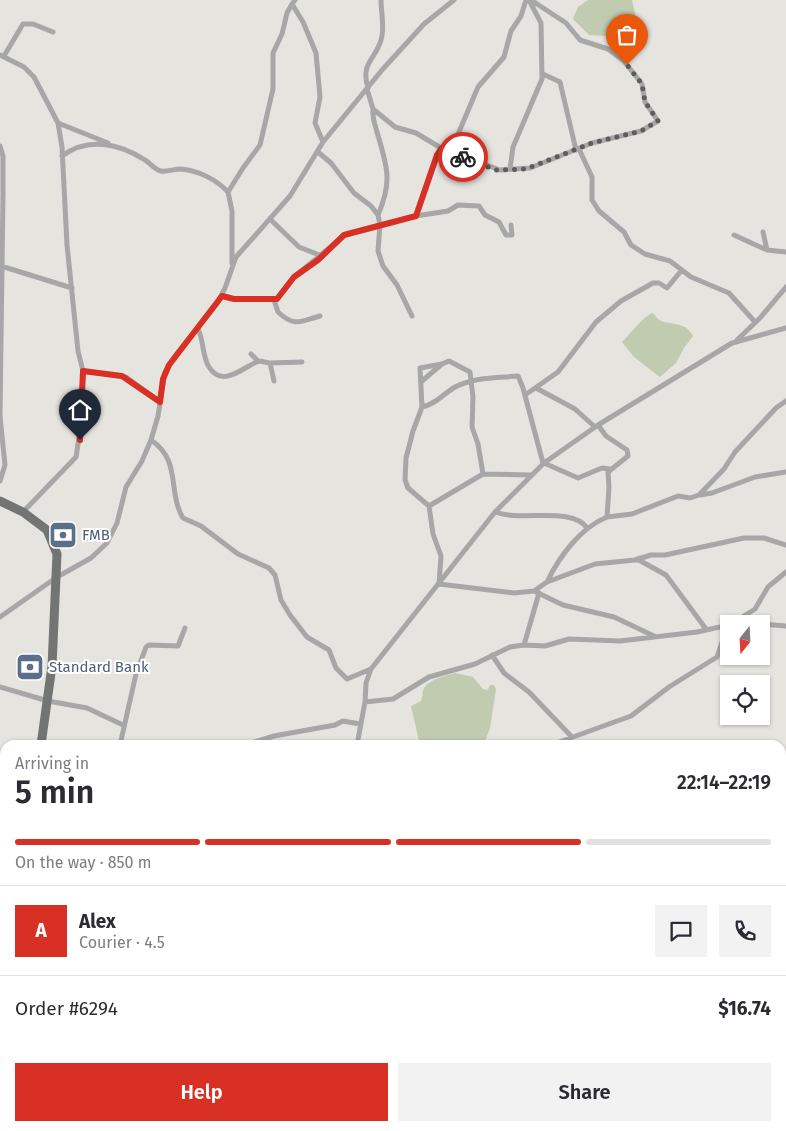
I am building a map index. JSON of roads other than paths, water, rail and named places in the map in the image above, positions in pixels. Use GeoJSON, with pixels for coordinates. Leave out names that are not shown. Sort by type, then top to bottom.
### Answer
{"type":"FeatureCollection","features":[{"type":"Feature","properties":{"kind":"main road"},"geometry":{"type":"LineString","coordinates":[[0,501],[40,523],[52,536],[57,554],[54,638],[48,701],[42,740]]}},
{"type":"Feature","properties":{"kind":"street"},"geometry":{"type":"LineString","coordinates":[[378,215],[386,190],[388,174],[386,159],[373,118],[373,109],[365,77],[366,68],[382,39],[382,0]]}},
{"type":"Feature","properties":{"kind":"street"},"geometry":{"type":"LineString","coordinates":[[0,617],[57,577],[91,558],[107,543],[118,524],[126,487],[142,461],[151,440],[166,372],[175,356],[222,296],[232,264],[246,243],[270,220],[296,188],[324,142],[367,88],[424,24],[454,0]]}},
{"type":"Feature","properties":{"kind":"street"},"geometry":{"type":"LineString","coordinates":[[373,109],[395,127],[419,134],[442,148],[490,168],[510,169],[530,168],[592,143],[641,131],[658,121],[645,102],[642,84],[624,61],[608,49],[580,40],[566,23],[529,0]]}},
{"type":"Feature","properties":{"kind":"street"},"geometry":{"type":"LineString","coordinates":[[510,169],[513,147],[542,82],[543,74],[541,23],[529,0]]}},
{"type":"Feature","properties":{"kind":"street"},"geometry":{"type":"LineString","coordinates":[[416,216],[437,155],[442,148],[456,139],[478,87],[504,57],[511,31],[529,0]]}},
{"type":"Feature","properties":{"kind":"street"},"geometry":{"type":"LineString","coordinates":[[294,2],[316,53],[320,97],[315,123],[324,142]]}},
{"type":"Feature","properties":{"kind":"street"},"geometry":{"type":"LineString","coordinates":[[228,192],[242,168],[260,145],[273,89],[274,50],[282,34],[287,13],[294,2]]}},
{"type":"Feature","properties":{"kind":"street"},"geometry":{"type":"LineString","coordinates":[[23,512],[76,457],[81,424],[83,371],[78,351],[67,245],[62,156],[58,123],[34,77],[24,68],[2,55],[23,24],[33,24],[53,32]]}},
{"type":"Feature","properties":{"kind":"street"},"geometry":{"type":"LineString","coordinates":[[543,74],[560,82],[578,149],[592,177],[591,199],[599,211],[624,232],[636,249],[670,261],[682,271],[729,293],[755,322]]}},
{"type":"Feature","properties":{"kind":"street"},"geometry":{"type":"LineString","coordinates":[[58,123],[144,159],[159,170],[182,170],[200,174],[228,192],[232,210],[232,264]]}},
{"type":"Feature","properties":{"kind":"street"},"geometry":{"type":"LineString","coordinates":[[62,156],[84,145],[113,145]]}},
{"type":"Feature","properties":{"kind":"street"},"geometry":{"type":"LineString","coordinates":[[0,146],[3,169],[0,416],[5,465],[0,481]]}},
{"type":"Feature","properties":{"kind":"street"},"geometry":{"type":"LineString","coordinates":[[318,152],[331,163],[354,193],[371,206],[378,215],[380,225],[378,251],[383,266],[397,285],[412,316]]}},
{"type":"Feature","properties":{"kind":"street"},"geometry":{"type":"LineString","coordinates":[[222,296],[274,300],[281,296],[294,277],[322,256],[344,235],[416,216],[448,212],[458,205],[479,205],[486,215],[499,222],[504,235],[512,235],[511,225]]}},
{"type":"Feature","properties":{"kind":"street"},"geometry":{"type":"LineString","coordinates":[[270,220],[299,247],[322,256]]}},
{"type":"Feature","properties":{"kind":"street"},"geometry":{"type":"LineString","coordinates":[[762,232],[764,246],[767,250]]}},
{"type":"Feature","properties":{"kind":"street"},"geometry":{"type":"LineString","coordinates":[[734,234],[767,250],[786,252]]}},
{"type":"Feature","properties":{"kind":"street"},"geometry":{"type":"LineString","coordinates":[[1,266],[72,288]]}},
{"type":"Feature","properties":{"kind":"street"},"geometry":{"type":"LineString","coordinates":[[525,395],[558,372],[583,336],[614,306],[650,284],[659,283],[666,288],[682,271]]}},
{"type":"Feature","properties":{"kind":"street"},"geometry":{"type":"LineString","coordinates":[[358,740],[365,702],[366,683],[371,669],[495,512],[543,463],[596,426],[732,343],[755,322],[786,287]]}},
{"type":"Feature","properties":{"kind":"street"},"geometry":{"type":"LineString","coordinates":[[274,300],[278,312],[292,321],[301,323],[320,316]]}},
{"type":"Feature","properties":{"kind":"street"},"geometry":{"type":"LineString","coordinates":[[732,343],[786,328]]}},
{"type":"Feature","properties":{"kind":"street"},"geometry":{"type":"LineString","coordinates":[[198,329],[203,340],[205,357],[214,372],[225,375],[235,374],[258,361]]}},
{"type":"Feature","properties":{"kind":"street"},"geometry":{"type":"LineString","coordinates":[[251,354],[258,361],[270,363],[302,362]]}},
{"type":"Feature","properties":{"kind":"street"},"geometry":{"type":"LineString","coordinates":[[439,584],[441,556],[432,528],[430,506],[410,491],[405,480],[409,443],[422,408],[419,395],[422,381],[420,367],[453,362],[469,370],[473,390],[472,427],[478,444],[483,474]]}},
{"type":"Feature","properties":{"kind":"street"},"geometry":{"type":"LineString","coordinates":[[270,363],[274,381]]}},
{"type":"Feature","properties":{"kind":"street"},"geometry":{"type":"LineString","coordinates":[[422,381],[442,364]]}},
{"type":"Feature","properties":{"kind":"street"},"geometry":{"type":"LineString","coordinates":[[83,371],[122,376],[160,402]]}},
{"type":"Feature","properties":{"kind":"street"},"geometry":{"type":"LineString","coordinates":[[422,408],[437,402],[455,387],[470,382],[518,376],[543,463]]}},
{"type":"Feature","properties":{"kind":"street"},"geometry":{"type":"LineString","coordinates":[[536,388],[575,409],[628,453],[625,460],[610,469],[607,474],[609,487],[607,517]]}},
{"type":"Feature","properties":{"kind":"street"},"geometry":{"type":"LineString","coordinates":[[699,496],[724,469],[735,452],[776,408],[786,401]]}},
{"type":"Feature","properties":{"kind":"street"},"geometry":{"type":"LineString","coordinates":[[151,440],[160,446],[169,461],[183,518],[201,526],[238,554],[266,566],[273,572],[281,600],[290,616],[307,637],[329,650],[334,664],[344,676],[347,678],[371,669]]}},
{"type":"Feature","properties":{"kind":"street"},"geometry":{"type":"LineString","coordinates":[[543,463],[578,478],[602,468],[610,469]]}},
{"type":"Feature","properties":{"kind":"street"},"geometry":{"type":"LineString","coordinates":[[524,645],[537,592],[547,582],[556,564],[588,528],[607,517],[632,514],[678,496],[690,498],[699,496],[755,477],[786,472]]}},
{"type":"Feature","properties":{"kind":"street"},"geometry":{"type":"LineString","coordinates":[[430,506],[483,474],[531,475]]}},
{"type":"Feature","properties":{"kind":"street"},"geometry":{"type":"LineString","coordinates":[[495,512],[524,517],[570,517],[581,521],[588,528]]}},
{"type":"Feature","properties":{"kind":"street"},"geometry":{"type":"LineString","coordinates":[[547,582],[590,565],[637,559],[651,555],[679,553],[744,538],[764,538],[786,544]]}},
{"type":"Feature","properties":{"kind":"street"},"geometry":{"type":"LineString","coordinates":[[637,559],[666,575],[706,630]]}},
{"type":"Feature","properties":{"kind":"street"},"geometry":{"type":"LineString","coordinates":[[745,615],[755,609],[768,587],[786,572]]}},
{"type":"Feature","properties":{"kind":"street"},"geometry":{"type":"LineString","coordinates":[[439,584],[507,594],[537,592],[563,605],[614,618],[655,636]]}},
{"type":"Feature","properties":{"kind":"street"},"geometry":{"type":"LineString","coordinates":[[770,625],[786,626]]}},
{"type":"Feature","properties":{"kind":"street"},"geometry":{"type":"LineString","coordinates":[[365,702],[393,699],[429,677],[472,665],[506,649],[524,645],[545,646],[569,639],[620,641],[720,627]]}},
{"type":"Feature","properties":{"kind":"street"},"geometry":{"type":"LineString","coordinates":[[121,740],[136,674],[146,647],[149,645],[178,646],[185,628]]}},
{"type":"Feature","properties":{"kind":"street"},"geometry":{"type":"LineString","coordinates":[[562,740],[632,716],[669,687],[717,657],[720,650]]}},
{"type":"Feature","properties":{"kind":"street"},"geometry":{"type":"LineString","coordinates":[[492,655],[504,673],[529,692],[570,736]]}},
{"type":"Feature","properties":{"kind":"street"},"geometry":{"type":"LineString","coordinates":[[0,687],[48,701],[87,708],[123,725]]}},
{"type":"Feature","properties":{"kind":"street"},"geometry":{"type":"LineString","coordinates":[[258,740],[335,725],[343,721],[360,724]]}},
{"type":"Feature","properties":{"kind":"place","name":"FMB"},"geometry":{"type":"Point","coordinates":[63,535]}},
{"type":"Feature","properties":{"kind":"place","name":"Standard Bank"},"geometry":{"type":"Point","coordinates":[30,667]}}]}
